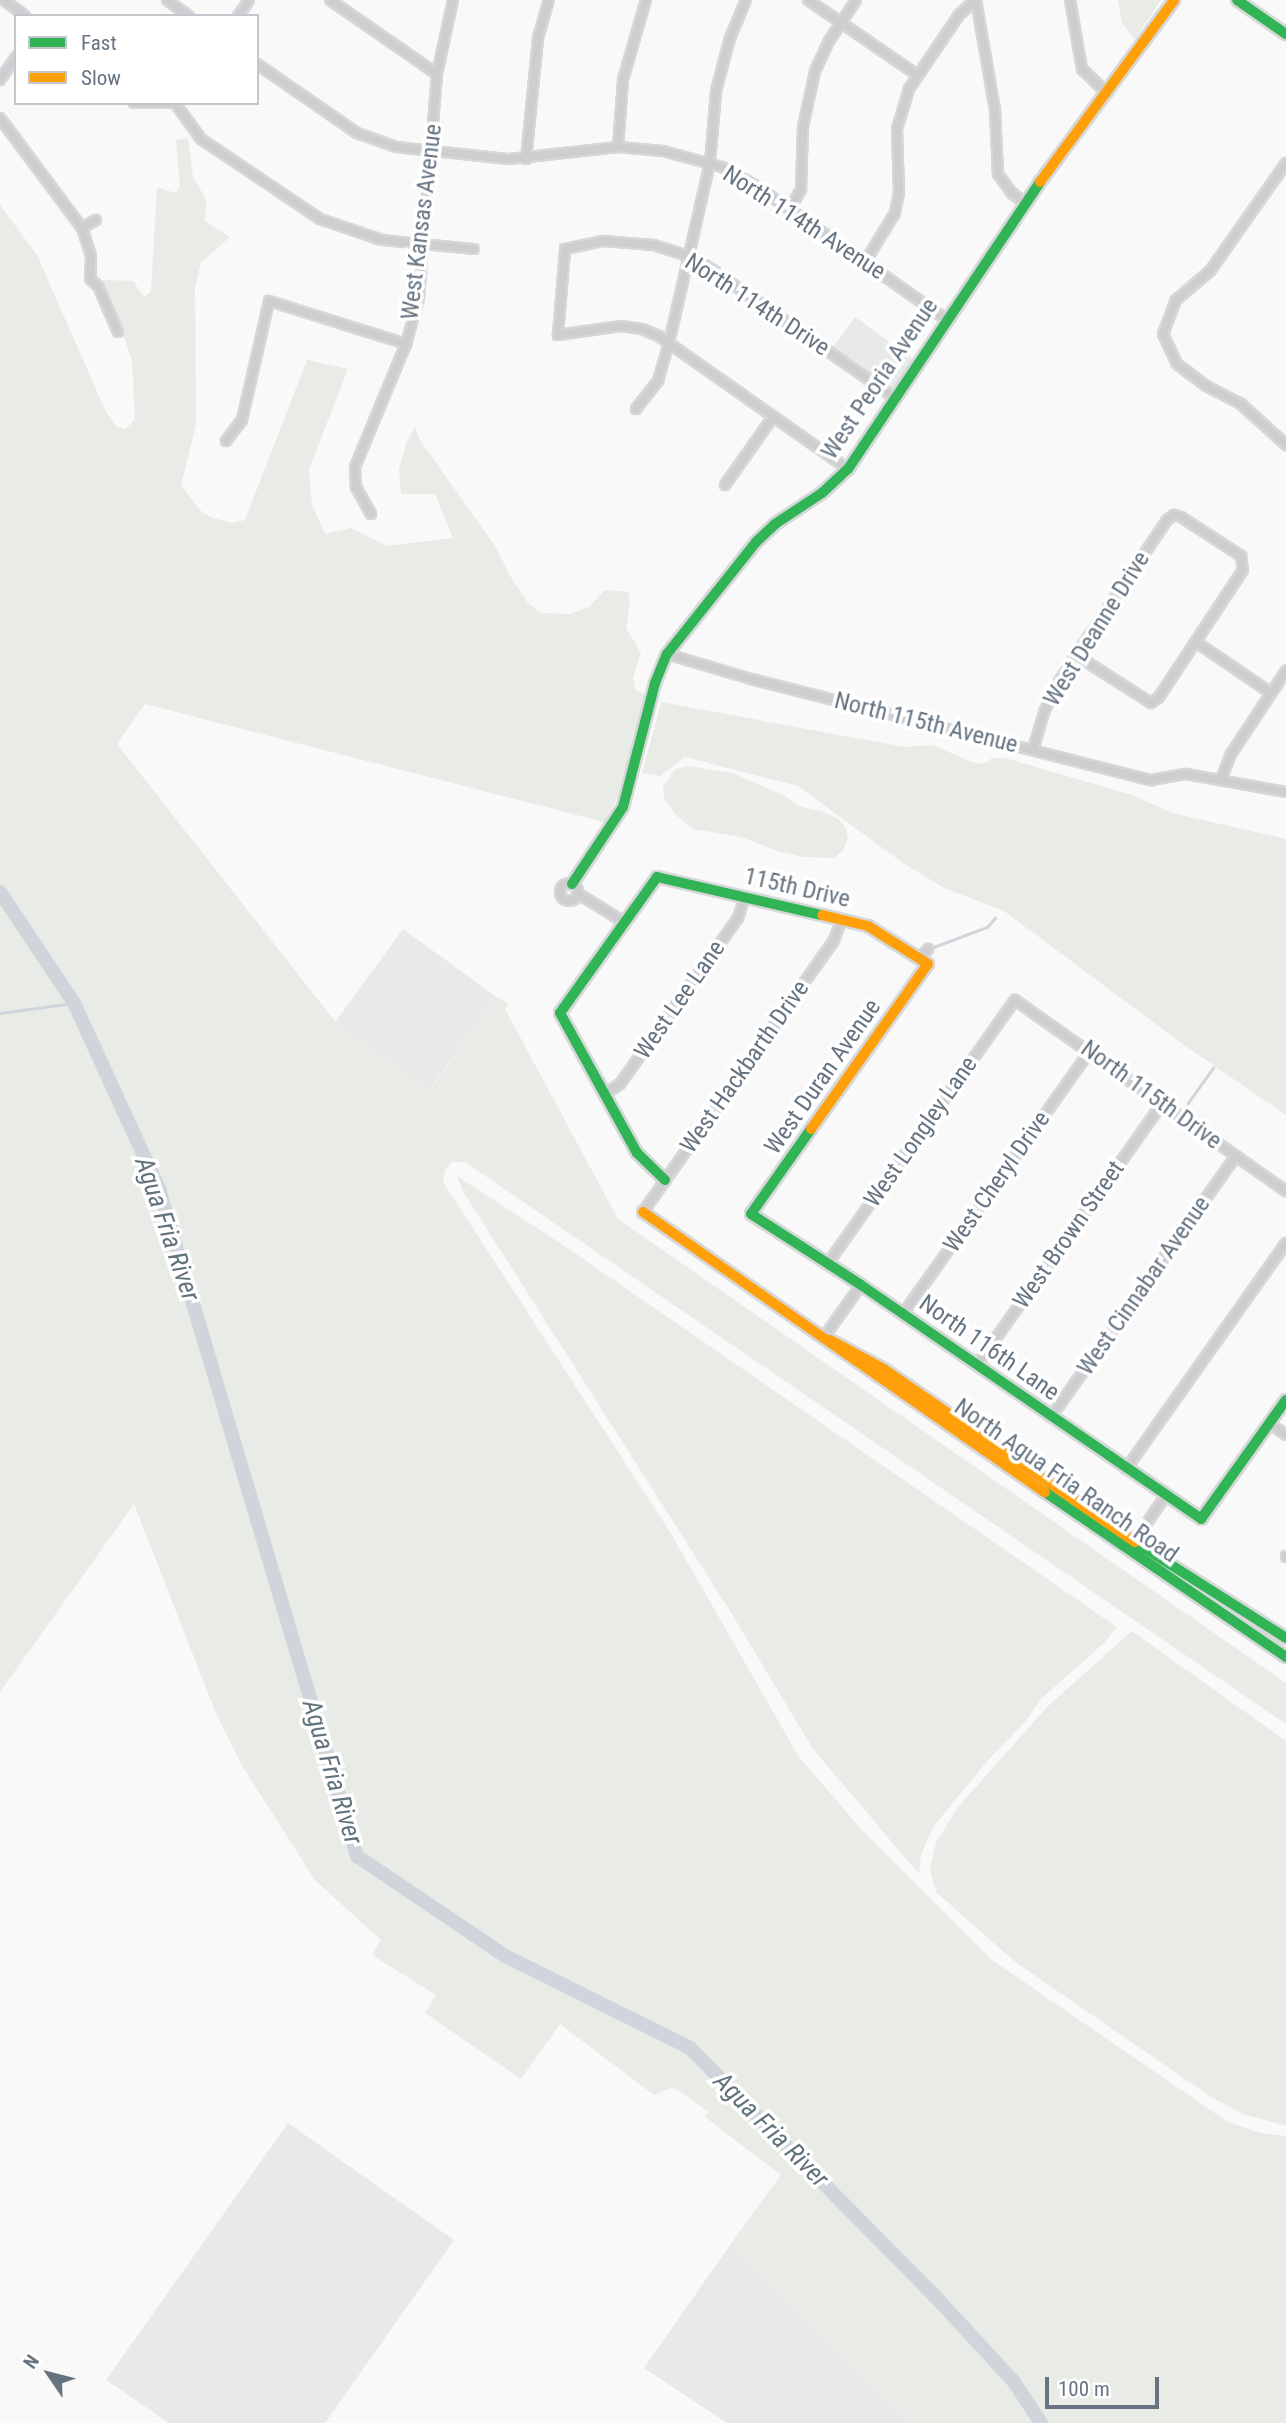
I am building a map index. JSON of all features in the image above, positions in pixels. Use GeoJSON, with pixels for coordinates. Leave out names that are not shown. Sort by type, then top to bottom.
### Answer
{"type":"FeatureCollection","features":[{"type":"Feature","properties":{"kind":"street"},"geometry":{"type":"LineString","coordinates":[[4,0],[22,14]]}},
{"type":"Feature","properties":{"kind":"street"},"geometry":{"type":"LineString","coordinates":[[167,0],[186,14]]}},
{"type":"Feature","properties":{"kind":"street"},"geometry":{"type":"LineString","coordinates":[[330,0],[438,74]]}},
{"type":"Feature","properties":{"kind":"street","name":"West Kansas Avenue"},"geometry":{"type":"LineString","coordinates":[[371,514],[356,487],[355,467],[406,344],[419,298],[438,74],[453,0]]}},
{"type":"Feature","properties":{"kind":"street"},"geometry":{"type":"LineString","coordinates":[[526,159],[538,37],[549,0]]}},
{"type":"Feature","properties":{"kind":"street"},"geometry":{"type":"LineString","coordinates":[[618,147],[623,80],[646,0]]}},
{"type":"Feature","properties":{"kind":"street"},"geometry":{"type":"LineString","coordinates":[[636,409],[658,381],[669,343],[710,163],[716,91],[730,38],[746,0]]}},
{"type":"Feature","properties":{"kind":"street"},"geometry":{"type":"LineString","coordinates":[[808,0],[917,75]]}},
{"type":"Feature","properties":{"kind":"street"},"geometry":{"type":"LineString","coordinates":[[790,209],[802,189],[803,127],[808,91],[821,55],[856,0]]}},
{"type":"Feature","properties":{"kind":"street"},"geometry":{"type":"LineString","coordinates":[[865,262],[895,213],[899,192],[897,129],[903,105],[917,75],[959,15],[976,0]]}},
{"type":"Feature","properties":{"kind":"street"},"geometry":{"type":"LineString","coordinates":[[976,0],[995,110],[996,169],[1005,187],[1025,203]]}},
{"type":"Feature","properties":{"kind":"street"},"geometry":{"type":"LineString","coordinates":[[1070,0],[1082,69],[1107,93]]}},
{"type":"Feature","properties":{"kind":"street","name":"West Peoria Avenue"},"geometry":{"type":"LineString","coordinates":[[575,889],[623,807],[655,683],[667,654],[755,542],[775,524],[822,493],[848,469],[1025,203],[1174,0]]}},
{"type":"Feature","properties":{"kind":"street"},"geometry":{"type":"LineString","coordinates":[[1237,0],[1286,34]]}},
{"type":"Feature","properties":{"kind":"street"},"geometry":{"type":"LineString","coordinates":[[0,80],[14,60]]}},
{"type":"Feature","properties":{"kind":"street","name":"North 114th Avenue"},"geometry":{"type":"LineString","coordinates":[[259,65],[357,133],[396,147],[494,159],[526,159],[618,147],[663,151],[710,163],[747,180],[947,320]]}},
{"type":"Feature","properties":{"kind":"street"},"geometry":{"type":"LineString","coordinates":[[176,105],[201,139],[305,212],[365,236],[474,249]]}},
{"type":"Feature","properties":{"kind":"street"},"geometry":{"type":"LineString","coordinates":[[0,118],[82,228],[91,256],[90,279],[98,286],[118,332]]}},
{"type":"Feature","properties":{"kind":"street"},"geometry":{"type":"LineString","coordinates":[[1286,163],[1210,271],[1176,300],[1163,334],[1177,364],[1206,386],[1241,404],[1286,445]]}},
{"type":"Feature","properties":{"kind":"street"},"geometry":{"type":"LineString","coordinates":[[82,228],[96,220]]}},
{"type":"Feature","properties":{"kind":"street","name":"North 114th Drive"},"geometry":{"type":"LineString","coordinates":[[669,343],[642,329],[621,326],[558,335],[565,249],[603,241],[654,245],[689,256],[706,265],[895,399]]}},
{"type":"Feature","properties":{"kind":"street"},"geometry":{"type":"LineString","coordinates":[[226,441],[242,420],[269,301],[406,344]]}},
{"type":"Feature","properties":{"kind":"street"},"geometry":{"type":"LineString","coordinates":[[669,343],[848,469]]}},
{"type":"Feature","properties":{"kind":"street"},"geometry":{"type":"LineString","coordinates":[[725,485],[773,417]]}},
{"type":"Feature","properties":{"kind":"street","name":"West Deanne Drive"},"geometry":{"type":"LineString","coordinates":[[1033,749],[1044,712],[1076,655],[1167,520],[1174,515],[1231,550],[1245,562],[1244,570],[1196,642]]}},
{"type":"Feature","properties":{"kind":"street"},"geometry":{"type":"LineString","coordinates":[[1076,655],[1151,703],[1159,697],[1196,642],[1271,692]]}},
{"type":"Feature","properties":{"kind":"street","name":"North 115th Avenue"},"geometry":{"type":"LineString","coordinates":[[667,654],[751,680],[1152,779],[1186,774],[1286,792]]}},
{"type":"Feature","properties":{"kind":"street"},"geometry":{"type":"LineString","coordinates":[[1221,779],[1231,754],[1286,671]]}},
{"type":"Feature","properties":{"kind":"street","name":"115th Drive"},"geometry":{"type":"LineString","coordinates":[[624,922],[657,877],[842,919],[878,930],[924,962]]}},
{"type":"Feature","properties":{"kind":"street"},"geometry":{"type":"LineString","coordinates":[[575,889],[624,922],[560,1013],[637,1153],[665,1180]]}},
{"type":"Feature","properties":{"kind":"street","name":"West Lee Lane"},"geometry":{"type":"LineString","coordinates":[[604,1095],[620,1084],[652,1040],[738,918],[745,897]]}},
{"type":"Feature","properties":{"kind":"street","name":"West Hackbarth Drive"},"geometry":{"type":"LineString","coordinates":[[643,1212],[834,940],[842,919]]}},
{"type":"Feature","properties":{"kind":"street"},"geometry":{"type":"LineString","coordinates":[[924,962],[928,949]]}},
{"type":"Feature","properties":{"kind":"street","name":"West Duran Avenue"},"geometry":{"type":"LineString","coordinates":[[751,1214],[924,962]]}},
{"type":"Feature","properties":{"kind":"street","name":"North 115th Drive"},"geometry":{"type":"LineString","coordinates":[[1015,1000],[1286,1191]]}},
{"type":"Feature","properties":{"kind":"street","name":"West Longley Lane"},"geometry":{"type":"LineString","coordinates":[[828,1264],[1015,1000]]}},
{"type":"Feature","properties":{"kind":"street","name":"West Cheryl Drive"},"geometry":{"type":"LineString","coordinates":[[903,1314],[1090,1051]]}},
{"type":"Feature","properties":{"kind":"street","name":"West Brown Street"},"geometry":{"type":"LineString","coordinates":[[977,1365],[1161,1105]]}},
{"type":"Feature","properties":{"kind":"street","name":"West Cinnabar Avenue"},"geometry":{"type":"LineString","coordinates":[[1051,1417],[1236,1156]]}},
{"type":"Feature","properties":{"kind":"street","name":"North Agua Fria Ranch Road"},"geometry":{"type":"LineString","coordinates":[[643,1212],[824,1337],[846,1346],[884,1369],[1286,1657]]}},
{"type":"Feature","properties":{"kind":"street","name":"North 116th Lane"},"geometry":{"type":"LineString","coordinates":[[751,1214],[861,1285],[1201,1519],[1269,1423]]}},
{"type":"Feature","properties":{"kind":"street"},"geometry":{"type":"LineString","coordinates":[[1126,1469],[1286,1243]]}},
{"type":"Feature","properties":{"kind":"street"},"geometry":{"type":"LineString","coordinates":[[824,1337],[861,1285]]}},
{"type":"Feature","properties":{"kind":"street"},"geometry":{"type":"LineString","coordinates":[[1286,1400],[1269,1423],[1286,1436]]}},
{"type":"Feature","properties":{"kind":"street"},"geometry":{"type":"LineString","coordinates":[[1132,1546],[1166,1495]]}},
{"type":"Feature","properties":{"kind":"street","name":"North Agua Fria Ranch Road"},"geometry":{"type":"LineString","coordinates":[[1132,1546],[1286,1638]]}},
{"type":"Feature","properties":{"kind":"shaded area"},"geometry":{"type":"Polygon","coordinates":[[[1118,0],[1161,0],[1135,39],[1122,23],[1118,0]]]}},
{"type":"Feature","properties":{"kind":"shaded area"},"geometry":{"type":"Polygon","coordinates":[[[188,138],[193,176],[206,200],[205,221],[230,237],[201,262],[195,288],[196,424],[181,485],[201,511],[210,517],[232,523],[245,520],[307,360],[348,369],[309,469],[312,505],[325,534],[351,528],[387,546],[453,538],[435,494],[401,494],[399,469],[406,444],[415,426],[420,440],[495,546],[528,603],[541,613],[569,614],[589,607],[605,590],[628,592],[630,602],[626,628],[641,653],[633,678],[635,689],[647,696],[621,792],[604,822],[145,704],[117,744],[337,1024],[431,1089],[497,997],[508,1004],[505,1009],[618,1219],[1286,1683],[1286,1724],[465,1162],[452,1162],[445,1170],[443,1182],[670,1532],[799,1757],[863,1831],[992,1960],[1228,2122],[1260,2133],[1286,2136],[1286,2423],[913,2423],[730,2245],[781,2175],[705,2117],[709,2112],[673,2087],[654,2095],[560,2024],[521,2079],[425,2013],[436,1995],[372,1955],[381,1940],[315,1880],[241,1764],[215,1711],[134,1504],[0,1692],[0,205],[37,255],[106,412],[117,427],[125,429],[135,420],[132,360],[103,280],[133,281],[144,297],[151,291],[157,187],[175,193],[180,186],[176,140],[188,138]]]}},
{"type":"Feature","properties":{"kind":"shaded area"},"geometry":{"type":"Polygon","coordinates":[[[855,317],[914,360],[892,391],[833,348],[855,317]]]}},
{"type":"Feature","properties":{"kind":"shaded area"},"geometry":{"type":"Polygon","coordinates":[[[661,702],[904,747],[933,745],[971,762],[984,764],[992,758],[1005,758],[1132,795],[1172,813],[1286,839],[1286,1115],[1181,1043],[1004,911],[944,888],[903,863],[798,786],[685,757],[660,776],[642,773],[661,702]]]}},
{"type":"Feature","properties":{"kind":"shaded area"},"geometry":{"type":"Polygon","coordinates":[[[688,766],[733,773],[783,795],[801,807],[822,811],[838,819],[846,828],[848,839],[843,850],[834,858],[804,857],[780,852],[741,837],[693,829],[676,815],[664,799],[663,787],[675,769],[688,766]]]}},
{"type":"Feature","properties":{"kind":"shaded area"},"geometry":{"type":"Polygon","coordinates":[[[403,929],[497,997],[429,1091],[335,1023],[403,929]]]}},
{"type":"Feature","properties":{"kind":"shaded area"},"geometry":{"type":"Polygon","coordinates":[[[457,1176],[563,1245],[1117,1627],[1104,1643],[1041,1699],[1026,1721],[989,1759],[933,1827],[921,1855],[919,1874],[813,1749],[730,1611],[464,1193],[457,1176]]]}},
{"type":"Feature","properties":{"kind":"shaded area"},"geometry":{"type":"Polygon","coordinates":[[[1132,1631],[1286,1741],[1286,2126],[1243,2114],[1211,2097],[1014,1961],[936,1892],[930,1870],[936,1842],[959,1806],[1047,1707],[1132,1631]]]}},
{"type":"Feature","properties":{"kind":"shaded area"},"geometry":{"type":"Polygon","coordinates":[[[288,2123],[454,2240],[325,2423],[169,2423],[106,2380],[288,2123]]]}},
{"type":"Feature","properties":{"kind":"shaded area"},"geometry":{"type":"Polygon","coordinates":[[[730,2245],[913,2423],[727,2423],[644,2368],[730,2245]]]}},
{"type":"Feature","properties":{"kind":"waterway","name":"Agua Fria River"},"geometry":{"type":"LineString","coordinates":[[0,892],[74,1003],[159,1189],[357,1856],[505,1956],[690,2048],[934,2295],[1014,2382],[1041,2423]]}},
{"type":"Feature","properties":{"kind":"waterway"},"geometry":{"type":"LineString","coordinates":[[931,948],[987,927],[995,918]]}},
{"type":"Feature","properties":{"kind":"waterway"},"geometry":{"type":"LineString","coordinates":[[0,1013],[74,1003]]}},
{"type":"Feature","properties":{"kind":"waterway"},"geometry":{"type":"LineString","coordinates":[[1180,1114],[1213,1068]]}},
{"type":"Feature","properties":{"kind":"traffic: fast"},"geometry":{"type":"LineString","coordinates":[[1237,0],[1286,34]]}},
{"type":"Feature","properties":{"kind":"traffic: fast"},"geometry":{"type":"LineString","coordinates":[[572,884],[623,807],[655,683],[667,654],[756,542],[775,524],[822,493],[848,469],[1040,182]]}},
{"type":"Feature","properties":{"kind":"traffic: fast"},"geometry":{"type":"LineString","coordinates":[[665,1180],[637,1153],[560,1013],[657,877],[822,915]]}},
{"type":"Feature","properties":{"kind":"traffic: fast"},"geometry":{"type":"LineString","coordinates":[[811,1129],[751,1214],[861,1285],[1201,1519],[1286,1400]]}},
{"type":"Feature","properties":{"kind":"traffic: fast"},"geometry":{"type":"LineString","coordinates":[[1045,1492],[1286,1657]]}},
{"type":"Feature","properties":{"kind":"traffic: fast"},"geometry":{"type":"LineString","coordinates":[[1135,1542],[1286,1638]]}},
{"type":"Feature","properties":{"kind":"traffic: slow"},"geometry":{"type":"LineString","coordinates":[[1040,182],[1174,0]]}},
{"type":"Feature","properties":{"kind":"traffic: slow"},"geometry":{"type":"LineString","coordinates":[[811,1129],[928,964],[868,926],[822,915]]}},
{"type":"Feature","properties":{"kind":"traffic: slow"},"geometry":{"type":"LineString","coordinates":[[643,1212],[1045,1492]]}},
{"type":"Feature","properties":{"kind":"traffic: slow"},"geometry":{"type":"LineString","coordinates":[[830,1340],[884,1369],[1135,1542]]}}]}
